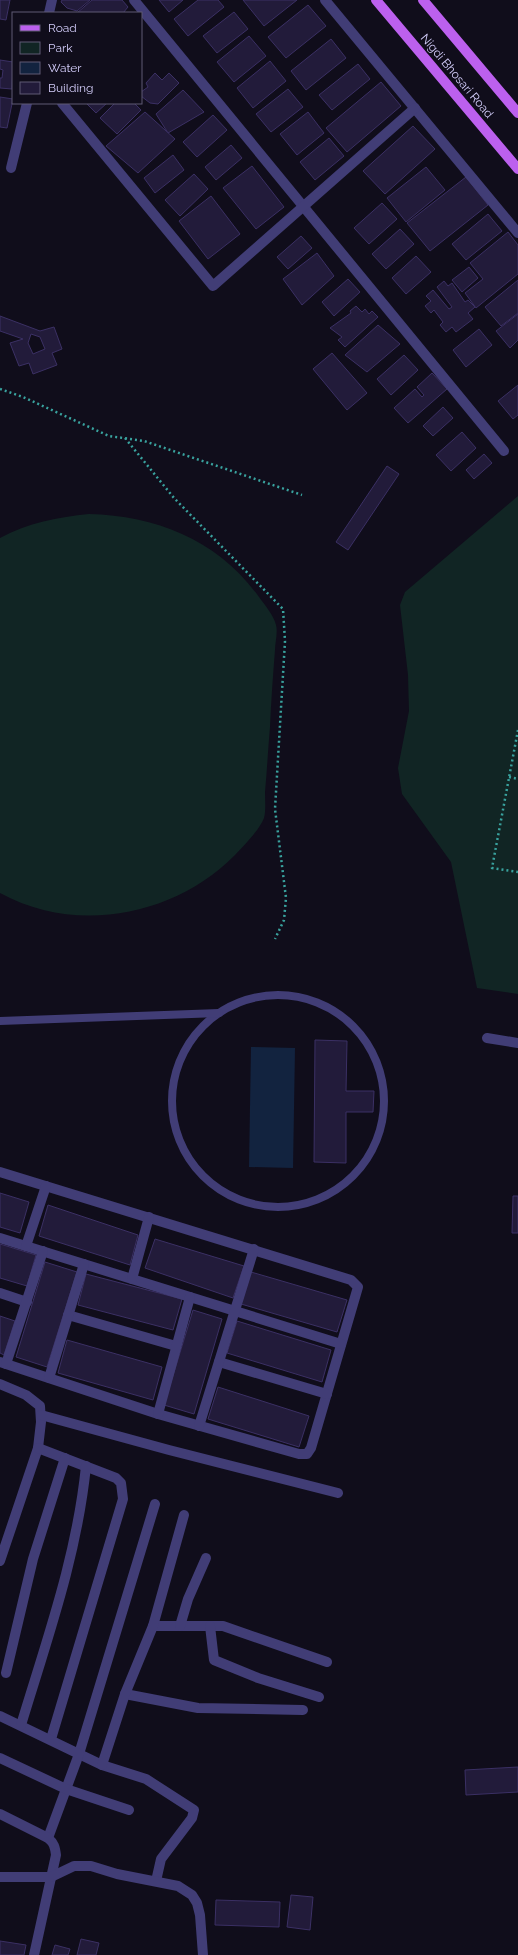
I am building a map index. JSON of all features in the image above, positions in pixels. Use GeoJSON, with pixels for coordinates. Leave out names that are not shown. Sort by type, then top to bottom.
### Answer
{"type":"FeatureCollection","features":[{"type":"Feature","properties":{"kind":"main road","name":"Nigdi Bhosari Road"},"geometry":{"type":"LineString","coordinates":[[376,0],[518,169]]}},
{"type":"Feature","properties":{"kind":"main road","name":"Nigdi Bhosari Road"},"geometry":{"type":"LineString","coordinates":[[423,0],[518,113]]}},
{"type":"Feature","properties":{"kind":"street"},"geometry":{"type":"LineString","coordinates":[[49,12],[52,0]]}},
{"type":"Feature","properties":{"kind":"street"},"geometry":{"type":"LineString","coordinates":[[134,0],[504,451]]}},
{"type":"Feature","properties":{"kind":"street"},"geometry":{"type":"LineString","coordinates":[[325,0],[518,233]]}},
{"type":"Feature","properties":{"kind":"street"},"geometry":{"type":"LineString","coordinates":[[11,168],[27,104]]}},
{"type":"Feature","properties":{"kind":"street"},"geometry":{"type":"LineString","coordinates":[[63,104],[212,286],[415,108]]}},
{"type":"Feature","properties":{"kind":"street"},"geometry":{"type":"LineString","coordinates":[[487,1038],[518,1043]]}},
{"type":"Feature","properties":{"kind":"street"},"geometry":{"type":"LineString","coordinates":[[0,1172],[254,1249],[351,1280],[356,1283],[358,1287],[311,1448],[306,1454],[299,1454],[158,1414],[3,1363],[27,1302],[43,1251]]}},
{"type":"Feature","properties":{"kind":"street"},"geometry":{"type":"LineString","coordinates":[[26,1246],[46,1186]]}},
{"type":"Feature","properties":{"kind":"street"},"geometry":{"type":"LineString","coordinates":[[132,1279],[149,1217]]}},
{"type":"Feature","properties":{"kind":"street"},"geometry":{"type":"LineString","coordinates":[[0,1238],[341,1344]]}},
{"type":"Feature","properties":{"kind":"street"},"geometry":{"type":"LineString","coordinates":[[199,1426],[236,1311],[254,1249]]}},
{"type":"Feature","properties":{"kind":"street"},"geometry":{"type":"LineString","coordinates":[[49,1378],[84,1264]]}},
{"type":"Feature","properties":{"kind":"street"},"geometry":{"type":"LineString","coordinates":[[0,1293],[27,1302]]}},
{"type":"Feature","properties":{"kind":"street"},"geometry":{"type":"LineString","coordinates":[[158,1414],[190,1297]]}},
{"type":"Feature","properties":{"kind":"street"},"geometry":{"type":"LineString","coordinates":[[68,1315],[176,1346]]}},
{"type":"Feature","properties":{"kind":"street"},"geometry":{"type":"LineString","coordinates":[[219,1362],[327,1394]]}},
{"type":"Feature","properties":{"kind":"street"},"geometry":{"type":"LineString","coordinates":[[0,1384],[26,1395],[40,1406],[41,1415],[38,1448],[0,1561]]}},
{"type":"Feature","properties":{"kind":"street"},"geometry":{"type":"LineString","coordinates":[[41,1415],[169,1450],[338,1493]]}},
{"type":"Feature","properties":{"kind":"street"},"geometry":{"type":"LineString","coordinates":[[38,1448],[116,1478],[121,1483],[123,1500],[51,1739]]}},
{"type":"Feature","properties":{"kind":"street"},"geometry":{"type":"LineString","coordinates":[[6,1673],[33,1559],[65,1458]]}},
{"type":"Feature","properties":{"kind":"street"},"geometry":{"type":"LineString","coordinates":[[21,1725],[67,1572],[82,1507],[86,1466]]}},
{"type":"Feature","properties":{"kind":"street"},"geometry":{"type":"LineString","coordinates":[[48,1838],[79,1754],[155,1504]]}},
{"type":"Feature","properties":{"kind":"street"},"geometry":{"type":"LineString","coordinates":[[102,1765],[125,1694],[153,1626],[184,1515]]}},
{"type":"Feature","properties":{"kind":"street"},"geometry":{"type":"LineString","coordinates":[[180,1626],[188,1599],[206,1558]]}},
{"type":"Feature","properties":{"kind":"street"},"geometry":{"type":"LineString","coordinates":[[153,1626],[223,1626],[328,1662]]}},
{"type":"Feature","properties":{"kind":"street"},"geometry":{"type":"LineString","coordinates":[[210,1626],[214,1660],[258,1678],[320,1697]]}},
{"type":"Feature","properties":{"kind":"street"},"geometry":{"type":"LineString","coordinates":[[125,1694],[198,1708],[302,1710]]}},
{"type":"Feature","properties":{"kind":"street"},"geometry":{"type":"LineString","coordinates":[[0,1716],[51,1739],[102,1765],[146,1779],[194,1810],[192,1818],[162,1859],[156,1881]]}},
{"type":"Feature","properties":{"kind":"street"},"geometry":{"type":"LineString","coordinates":[[0,1758],[66,1789],[129,1810]]}},
{"type":"Feature","properties":{"kind":"street"},"geometry":{"type":"LineString","coordinates":[[0,1814],[48,1838],[53,1842],[55,1848],[56,1855],[34,1955]]}},
{"type":"Feature","properties":{"kind":"street"},"geometry":{"type":"LineString","coordinates":[[0,1877],[51,1878],[74,1866],[91,1866],[178,1886],[192,1895],[197,1903],[200,1915],[203,1955]]}},
{"type":"Feature","properties":{"kind":"lane"},"geometry":{"type":"LineString","coordinates":[[0,1021],[219,1012],[254,998],[267,996],[292,996],[311,1000],[329,1008],[345,1018],[359,1032],[370,1047],[378,1064],[383,1082],[385,1101],[383,1120],[378,1139],[370,1156],[359,1171],[345,1184],[329,1195],[312,1202],[293,1207],[274,1208],[255,1205],[237,1199],[220,1190],[205,1178],[192,1164],[182,1148],[175,1130],[172,1111],[172,1092],[175,1073],[182,1056],[192,1039],[204,1025],[219,1012]]}},
{"type":"Feature","properties":{"kind":"path"},"geometry":{"type":"LineString","coordinates":[[0,389],[23,397],[109,436],[144,441],[302,495]]}},
{"type":"Feature","properties":{"kind":"path"},"geometry":{"type":"LineString","coordinates":[[125,438],[174,498],[283,609],[285,641],[275,809],[286,898],[284,920],[275,939]]}},
{"type":"Feature","properties":{"kind":"path"},"geometry":{"type":"LineString","coordinates":[[518,730],[492,868],[518,872]]}},
{"type":"Feature","properties":{"kind":"path"},"geometry":{"type":"LineString","coordinates":[[509,777],[518,779]]}},
{"type":"Feature","properties":{"kind":"green space"},"geometry":{"type":"Polygon","coordinates":[[[518,496],[518,994],[477,988],[451,862],[402,794],[398,768],[409,711],[408,675],[400,605],[405,592],[518,496]]]}},
{"type":"Feature","properties":{"kind":"green space"},"geometry":{"type":"Polygon","coordinates":[[[89,514],[114,516],[162,526],[205,546],[225,560],[243,577],[271,614],[277,628],[265,792],[265,812],[264,818],[259,827],[235,855],[211,876],[184,893],[154,905],[124,913],[92,916],[60,913],[29,906],[0,893],[0,538],[21,528],[43,522],[89,514]]]}},
{"type":"Feature","properties":{"kind":"water"},"geometry":{"type":"Polygon","coordinates":[[[251,1047],[295,1048],[293,1168],[249,1167],[251,1047]]]}},
{"type":"Feature","properties":{"kind":"building"},"geometry":{"type":"Polygon","coordinates":[[[0,0],[10,0],[6,20],[0,19],[0,0]]]}},
{"type":"Feature","properties":{"kind":"building"},"geometry":{"type":"Polygon","coordinates":[[[62,0],[90,0],[77,11],[67,8],[61,2],[62,0]]]}},
{"type":"Feature","properties":{"kind":"building"},"geometry":{"type":"Polygon","coordinates":[[[92,0],[122,0],[128,7],[124,12],[78,12],[92,0]]]}},
{"type":"Feature","properties":{"kind":"building"},"geometry":{"type":"Polygon","coordinates":[[[159,0],[183,0],[169,12],[159,0]]]}},
{"type":"Feature","properties":{"kind":"building"},"geometry":{"type":"Polygon","coordinates":[[[198,0],[218,0],[224,7],[188,36],[174,19],[198,0]]]}},
{"type":"Feature","properties":{"kind":"building"},"geometry":{"type":"Polygon","coordinates":[[[243,0],[297,0],[264,26],[243,0]]]}},
{"type":"Feature","properties":{"kind":"building"},"geometry":{"type":"Polygon","coordinates":[[[308,5],[326,26],[286,58],[268,37],[308,5]]]}},
{"type":"Feature","properties":{"kind":"building"},"geometry":{"type":"Polygon","coordinates":[[[234,12],[248,29],[217,53],[203,36],[234,12]]]}},
{"type":"Feature","properties":{"kind":"building"},"geometry":{"type":"Polygon","coordinates":[[[249,36],[266,56],[234,82],[217,62],[249,36]]]}},
{"type":"Feature","properties":{"kind":"building"},"geometry":{"type":"Polygon","coordinates":[[[331,39],[346,58],[306,90],[291,71],[331,39]]]}},
{"type":"Feature","properties":{"kind":"building"},"geometry":{"type":"Polygon","coordinates":[[[0,60],[12,62],[12,89],[0,88],[0,78],[2,78],[3,70],[0,69],[0,60]]]}},
{"type":"Feature","properties":{"kind":"building"},"geometry":{"type":"Polygon","coordinates":[[[270,61],[286,81],[253,108],[237,88],[270,61]]]}},
{"type":"Feature","properties":{"kind":"building"},"geometry":{"type":"Polygon","coordinates":[[[358,64],[370,79],[332,110],[319,95],[358,64]]]}},
{"type":"Feature","properties":{"kind":"building"},"geometry":{"type":"Polygon","coordinates":[[[155,73],[162,80],[169,73],[179,83],[158,104],[150,103],[142,97],[142,91],[148,87],[146,83],[155,73]]]}},
{"type":"Feature","properties":{"kind":"building"},"geometry":{"type":"Polygon","coordinates":[[[381,82],[401,106],[347,152],[326,128],[381,82]]]}},
{"type":"Feature","properties":{"kind":"building"},"geometry":{"type":"Polygon","coordinates":[[[288,89],[303,107],[271,132],[256,114],[288,89]]]}},
{"type":"Feature","properties":{"kind":"building"},"geometry":{"type":"Polygon","coordinates":[[[183,90],[204,112],[168,133],[156,114],[183,90]]]}},
{"type":"Feature","properties":{"kind":"building"},"geometry":{"type":"Polygon","coordinates":[[[0,97],[12,99],[7,128],[0,127],[0,97]]]}},
{"type":"Feature","properties":{"kind":"building"},"geometry":{"type":"Polygon","coordinates":[[[87,104],[106,104],[96,113],[87,104]]]}},
{"type":"Feature","properties":{"kind":"building"},"geometry":{"type":"Polygon","coordinates":[[[114,104],[135,104],[141,110],[117,134],[100,118],[114,104]]]}},
{"type":"Feature","properties":{"kind":"building"},"geometry":{"type":"Polygon","coordinates":[[[145,112],[175,139],[138,173],[106,146],[145,112]]]}},
{"type":"Feature","properties":{"kind":"building"},"geometry":{"type":"Polygon","coordinates":[[[308,112],[324,133],[297,155],[280,134],[308,112]]]}},
{"type":"Feature","properties":{"kind":"building"},"geometry":{"type":"Polygon","coordinates":[[[213,115],[227,130],[197,157],[183,142],[213,115]]]}},
{"type":"Feature","properties":{"kind":"building"},"geometry":{"type":"Polygon","coordinates":[[[413,126],[435,149],[385,194],[363,171],[413,126]]]}},
{"type":"Feature","properties":{"kind":"building"},"geometry":{"type":"Polygon","coordinates":[[[329,138],[344,156],[315,180],[300,162],[329,138]]]}},
{"type":"Feature","properties":{"kind":"building"},"geometry":{"type":"Polygon","coordinates":[[[231,145],[242,158],[216,180],[205,167],[231,145]]]}},
{"type":"Feature","properties":{"kind":"building"},"geometry":{"type":"Polygon","coordinates":[[[173,155],[184,170],[155,193],[144,178],[173,155]]]}},
{"type":"Feature","properties":{"kind":"building"},"geometry":{"type":"Polygon","coordinates":[[[252,166],[284,207],[256,229],[223,188],[252,166]]]}},
{"type":"Feature","properties":{"kind":"building"},"geometry":{"type":"Polygon","coordinates":[[[426,167],[445,190],[406,222],[387,198],[426,167]]]}},
{"type":"Feature","properties":{"kind":"building"},"geometry":{"type":"Polygon","coordinates":[[[194,174],[208,189],[180,216],[165,200],[194,174]]]}},
{"type":"Feature","properties":{"kind":"building"},"geometry":{"type":"Polygon","coordinates":[[[466,177],[488,205],[430,251],[407,223],[466,177]]]}},
{"type":"Feature","properties":{"kind":"building"},"geometry":{"type":"Polygon","coordinates":[[[211,196],[240,234],[208,259],[179,221],[211,196]]]}},
{"type":"Feature","properties":{"kind":"building"},"geometry":{"type":"Polygon","coordinates":[[[382,203],[397,219],[369,244],[354,228],[382,203]]]}},
{"type":"Feature","properties":{"kind":"building"},"geometry":{"type":"Polygon","coordinates":[[[488,214],[502,231],[466,260],[452,244],[488,214]]]}},
{"type":"Feature","properties":{"kind":"building"},"geometry":{"type":"Polygon","coordinates":[[[400,229],[414,244],[386,269],[372,254],[400,229]]]}},
{"type":"Feature","properties":{"kind":"building"},"geometry":{"type":"Polygon","coordinates":[[[508,232],[518,245],[518,274],[476,308],[465,293],[483,279],[470,263],[508,232]]]}},
{"type":"Feature","properties":{"kind":"building"},"geometry":{"type":"Polygon","coordinates":[[[301,236],[312,248],[288,269],[277,257],[301,236]]]}},
{"type":"Feature","properties":{"kind":"building"},"geometry":{"type":"Polygon","coordinates":[[[317,253],[334,276],[302,305],[283,279],[317,253]]]}},
{"type":"Feature","properties":{"kind":"building"},"geometry":{"type":"Polygon","coordinates":[[[416,256],[431,272],[406,294],[392,278],[416,256]]]}},
{"type":"Feature","properties":{"kind":"building"},"geometry":{"type":"Polygon","coordinates":[[[469,267],[478,278],[462,292],[452,280],[469,267]]]}},
{"type":"Feature","properties":{"kind":"building"},"geometry":{"type":"Polygon","coordinates":[[[348,279],[360,292],[334,316],[322,302],[348,279]]]}},
{"type":"Feature","properties":{"kind":"building"},"geometry":{"type":"Polygon","coordinates":[[[518,280],[518,313],[501,326],[485,307],[518,280]]]}},
{"type":"Feature","properties":{"kind":"building"},"geometry":{"type":"Polygon","coordinates":[[[444,281],[448,286],[452,283],[465,302],[468,300],[475,307],[468,313],[473,319],[456,332],[452,327],[446,332],[440,325],[443,322],[434,310],[431,313],[425,306],[431,301],[426,296],[433,290],[449,309],[452,307],[437,287],[444,281]]]}},
{"type":"Feature","properties":{"kind":"building"},"geometry":{"type":"Polygon","coordinates":[[[356,306],[362,312],[365,309],[369,314],[372,311],[378,317],[345,347],[338,340],[342,337],[330,328],[351,313],[350,311],[356,306]]]}},
{"type":"Feature","properties":{"kind":"building"},"geometry":{"type":"Polygon","coordinates":[[[518,314],[518,340],[510,348],[496,331],[518,314]]]}},
{"type":"Feature","properties":{"kind":"building"},"geometry":{"type":"Polygon","coordinates":[[[0,316],[40,331],[54,327],[62,349],[52,353],[57,365],[33,374],[29,363],[19,366],[10,343],[23,339],[0,331],[0,316]],[[31,334],[28,343],[33,354],[45,349],[40,337],[31,334]]]}},
{"type":"Feature","properties":{"kind":"building"},"geometry":{"type":"Polygon","coordinates":[[[378,325],[400,344],[367,372],[345,355],[378,325]]]}},
{"type":"Feature","properties":{"kind":"building"},"geometry":{"type":"Polygon","coordinates":[[[479,329],[492,345],[466,367],[453,350],[479,329]]]}},
{"type":"Feature","properties":{"kind":"building"},"geometry":{"type":"Polygon","coordinates":[[[332,353],[367,393],[347,410],[313,369],[332,353]]]}},
{"type":"Feature","properties":{"kind":"building"},"geometry":{"type":"Polygon","coordinates":[[[404,355],[418,370],[391,395],[377,379],[404,355]]]}},
{"type":"Feature","properties":{"kind":"building"},"geometry":{"type":"Polygon","coordinates":[[[432,373],[447,389],[408,423],[394,408],[415,389],[422,397],[424,395],[417,387],[432,373]]]}},
{"type":"Feature","properties":{"kind":"building"},"geometry":{"type":"Polygon","coordinates":[[[518,385],[518,415],[513,419],[498,401],[518,385]]]}},
{"type":"Feature","properties":{"kind":"building"},"geometry":{"type":"Polygon","coordinates":[[[443,407],[453,418],[433,436],[423,426],[443,407]]]}},
{"type":"Feature","properties":{"kind":"building"},"geometry":{"type":"Polygon","coordinates":[[[462,432],[476,448],[451,471],[436,455],[462,432]]]}},
{"type":"Feature","properties":{"kind":"building"},"geometry":{"type":"Polygon","coordinates":[[[484,454],[492,463],[474,479],[466,470],[484,454]]]}},
{"type":"Feature","properties":{"kind":"building"},"geometry":{"type":"Polygon","coordinates":[[[387,466],[399,474],[348,550],[336,542],[387,466]]]}},
{"type":"Feature","properties":{"kind":"building"},"geometry":{"type":"Polygon","coordinates":[[[315,1040],[347,1041],[346,1091],[374,1091],[373,1112],[346,1112],[346,1163],[314,1162],[315,1040]]]}},
{"type":"Feature","properties":{"kind":"building"},"geometry":{"type":"Polygon","coordinates":[[[0,1193],[29,1202],[20,1233],[0,1227],[0,1193]]]}},
{"type":"Feature","properties":{"kind":"building"},"geometry":{"type":"Polygon","coordinates":[[[513,1196],[518,1196],[518,1233],[512,1233],[513,1196]]]}},
{"type":"Feature","properties":{"kind":"building"},"geometry":{"type":"Polygon","coordinates":[[[48,1205],[138,1235],[130,1265],[39,1236],[48,1205]]]}},
{"type":"Feature","properties":{"kind":"building"},"geometry":{"type":"Polygon","coordinates":[[[155,1239],[244,1266],[233,1298],[145,1268],[155,1239]]]}},
{"type":"Feature","properties":{"kind":"building"},"geometry":{"type":"Polygon","coordinates":[[[0,1244],[36,1255],[27,1286],[0,1278],[0,1244]]]}},
{"type":"Feature","properties":{"kind":"building"},"geometry":{"type":"Polygon","coordinates":[[[45,1262],[77,1272],[47,1367],[16,1357],[45,1262]]]}},
{"type":"Feature","properties":{"kind":"building"},"geometry":{"type":"Polygon","coordinates":[[[251,1272],[347,1300],[337,1332],[241,1304],[251,1272]]]}},
{"type":"Feature","properties":{"kind":"building"},"geometry":{"type":"Polygon","coordinates":[[[86,1274],[182,1299],[173,1330],[78,1305],[86,1274]]]}},
{"type":"Feature","properties":{"kind":"building"},"geometry":{"type":"Polygon","coordinates":[[[193,1310],[222,1319],[194,1414],[164,1405],[193,1310]]]}},
{"type":"Feature","properties":{"kind":"building"},"geometry":{"type":"Polygon","coordinates":[[[0,1316],[15,1321],[4,1355],[0,1353],[0,1316]]]}},
{"type":"Feature","properties":{"kind":"building"},"geometry":{"type":"Polygon","coordinates":[[[237,1321],[331,1350],[322,1382],[227,1353],[237,1321]]]}},
{"type":"Feature","properties":{"kind":"building"},"geometry":{"type":"Polygon","coordinates":[[[67,1340],[162,1367],[153,1400],[58,1373],[67,1340]]]}},
{"type":"Feature","properties":{"kind":"building"},"geometry":{"type":"Polygon","coordinates":[[[218,1387],[309,1416],[299,1447],[208,1419],[218,1387]]]}},
{"type":"Feature","properties":{"kind":"building"},"geometry":{"type":"Polygon","coordinates":[[[518,1767],[518,1792],[466,1795],[465,1770],[518,1767]]]}},
{"type":"Feature","properties":{"kind":"building"},"geometry":{"type":"Polygon","coordinates":[[[291,1895],[313,1897],[310,1930],[287,1927],[291,1895]]]}},
{"type":"Feature","properties":{"kind":"building"},"geometry":{"type":"Polygon","coordinates":[[[216,1900],[280,1902],[279,1927],[215,1925],[216,1900]]]}},
{"type":"Feature","properties":{"kind":"building"},"geometry":{"type":"Polygon","coordinates":[[[81,1939],[99,1943],[96,1955],[77,1955],[81,1939]]]}},
{"type":"Feature","properties":{"kind":"building"},"geometry":{"type":"Polygon","coordinates":[[[0,1941],[26,1945],[24,1955],[0,1955],[0,1941]]]}},
{"type":"Feature","properties":{"kind":"building"},"geometry":{"type":"Polygon","coordinates":[[[55,1945],[70,1949],[68,1955],[52,1955],[55,1945]]]}}]}
